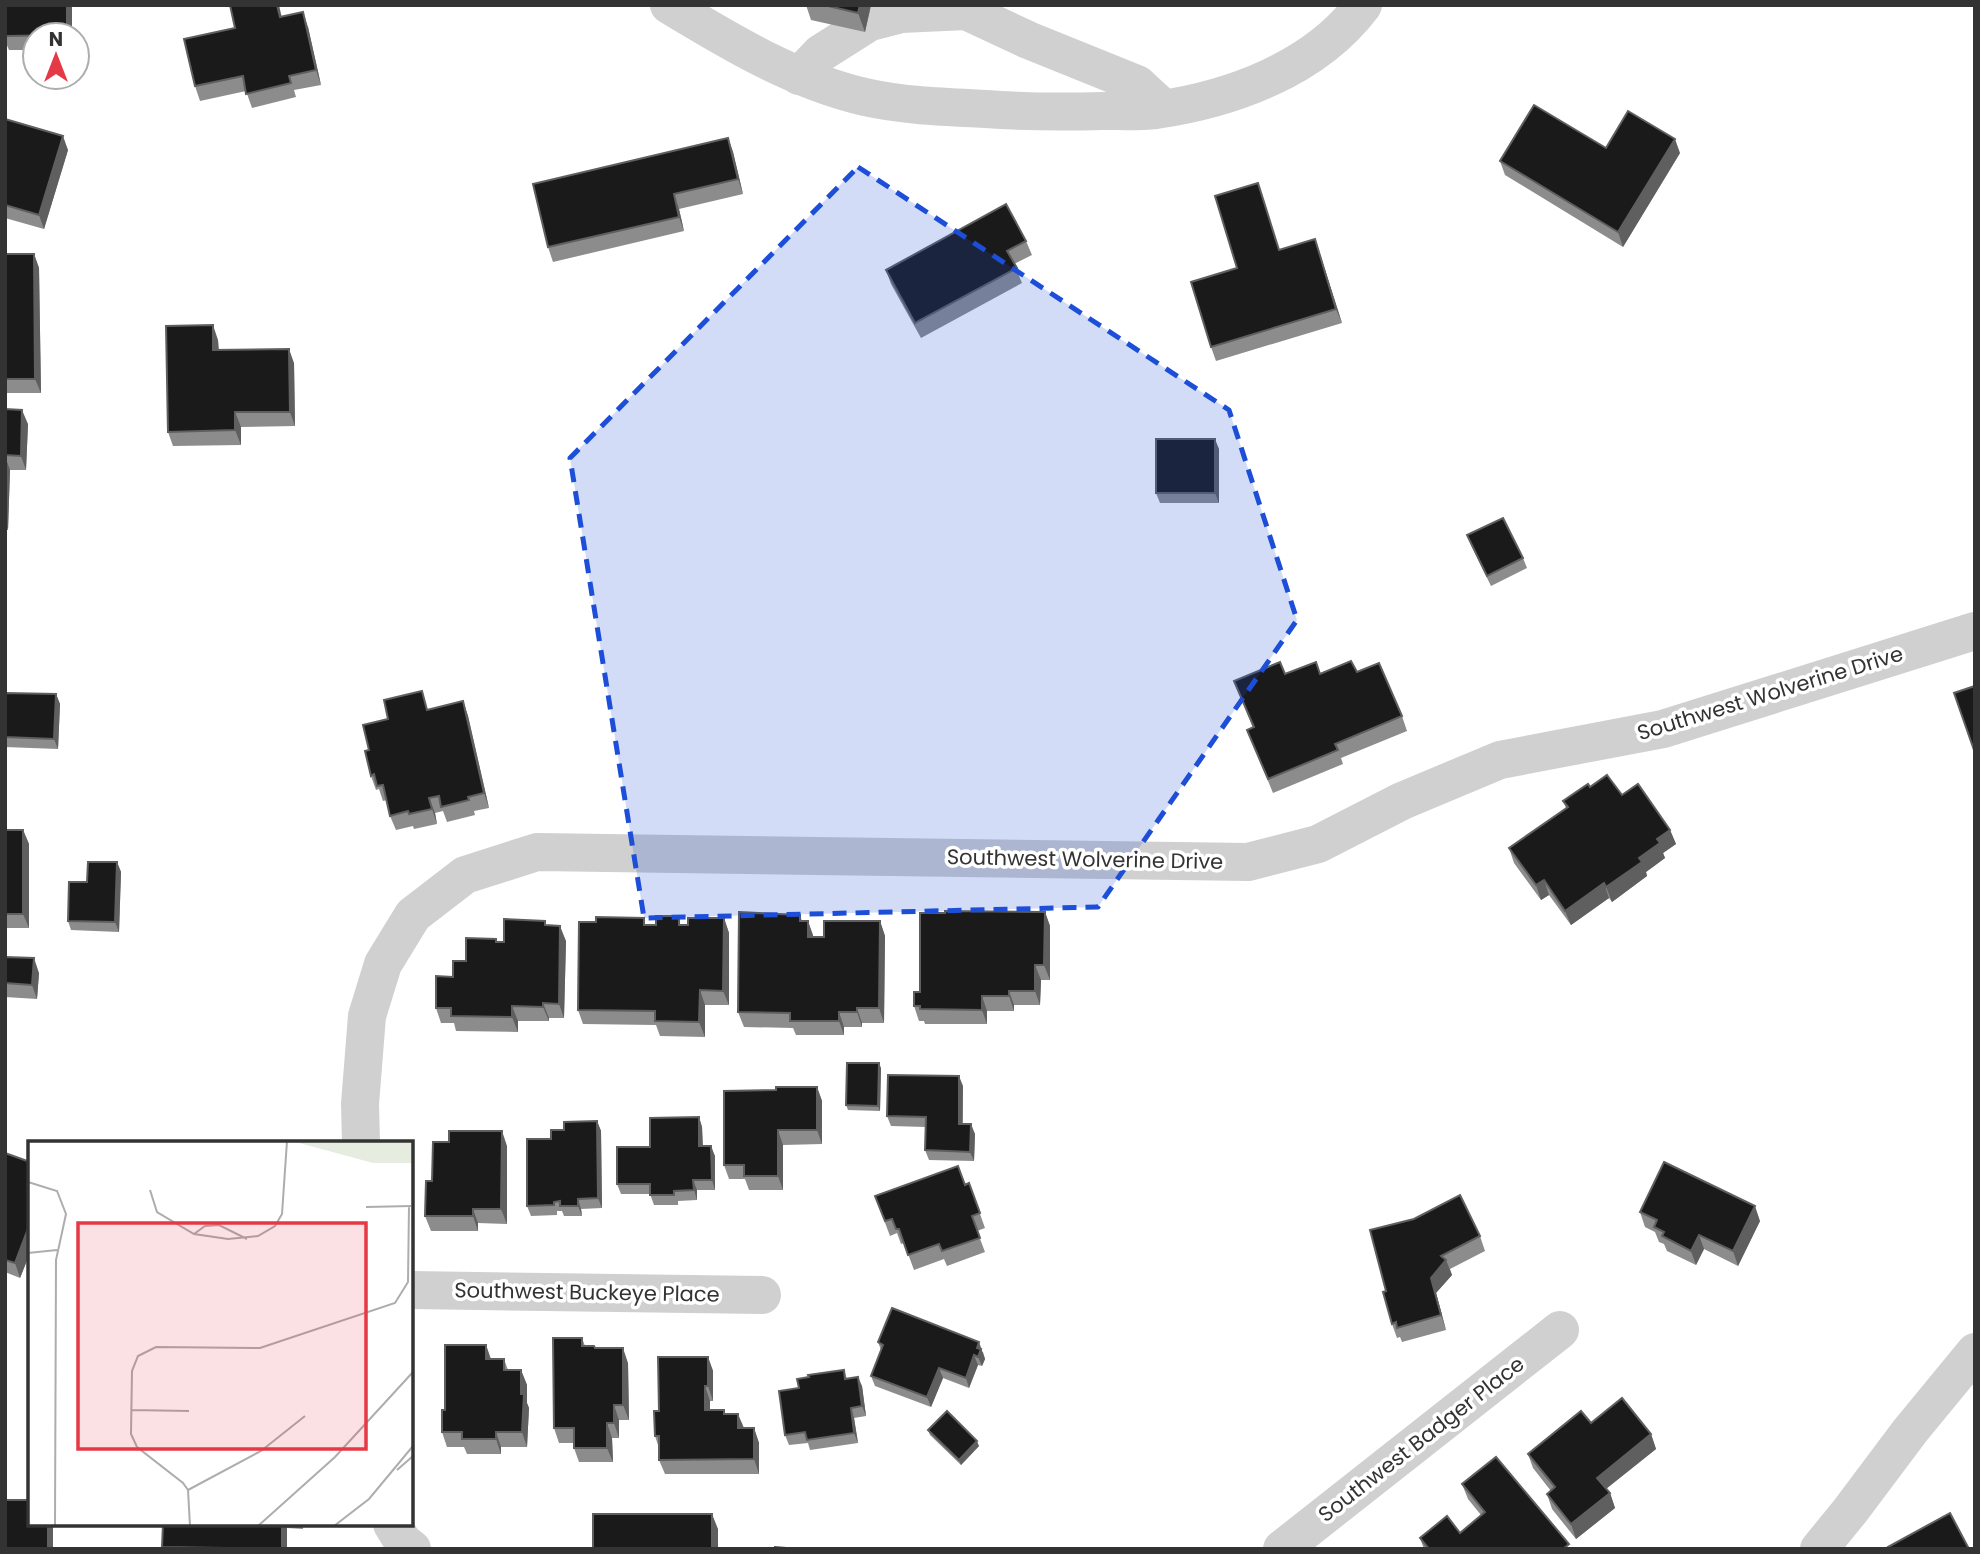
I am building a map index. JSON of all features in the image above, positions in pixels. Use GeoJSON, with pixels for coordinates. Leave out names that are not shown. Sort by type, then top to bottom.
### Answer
{"type":"FeatureCollection","features":[{"type":"Feature","properties":{"kind":"street"},"geometry":{"type":"LineString","coordinates":[[669,5],[799,76],[864,97],[909,104],[1033,112],[1154,110],[1196,103],[1238,90],[1286,70],[1314,53],[1351,21],[1363,5]]}},
{"type":"Feature","properties":{"kind":"street"},"geometry":{"type":"LineString","coordinates":[[799,76],[821,53],[870,22],[901,14],[966,12],[1137,84],[1163,108]]}},
{"type":"Feature","properties":{"kind":"street","name":"Southwest Wolverine Drive"},"geometry":{"type":"LineString","coordinates":[[361,1141],[360,1104],[367,1016],[383,964],[413,915],[465,875],[537,852],[1248,862],[1318,845],[1402,801],[1500,760],[1663,729],[1975,631]]}},
{"type":"Feature","properties":{"kind":"street","name":"Southwest Buckeye Place"},"geometry":{"type":"LineString","coordinates":[[413,1290],[762,1294]]}},
{"type":"Feature","properties":{"kind":"street","name":"Southwest Badger Place"},"geometry":{"type":"LineString","coordinates":[[1282,1549],[1560,1330]]}},
{"type":"Feature","properties":{"kind":"street"},"geometry":{"type":"LineString","coordinates":[[1819,1549],[1975,1352]]}},
{"type":"Feature","properties":{"kind":"street"},"geometry":{"type":"LineString","coordinates":[[393,1526],[403,1542],[412,1549]]}},
{"type":"Feature","properties":{"kind":"highlighted area"},"geometry":{"type":"Polygon","coordinates":[[[858,167],[1229,410],[1297,620],[1098,907],[644,918],[570,458],[858,167]]]}},
{"type":"Feature","properties":{"kind":"building"},"geometry":{"type":"Polygon","coordinates":[[[5,5],[67,5],[67,21],[21,21],[21,36],[5,36],[5,5]]]}},
{"type":"Feature","properties":{"kind":"building"},"geometry":{"type":"Polygon","coordinates":[[[230,5],[277,5],[280,17],[303,12],[316,70],[289,76],[291,83],[246,94],[243,76],[195,86],[184,39],[235,28],[230,5]]]}},
{"type":"Feature","properties":{"kind":"building"},"geometry":{"type":"Polygon","coordinates":[[[824,5],[860,5],[858,13],[824,5]]]}},
{"type":"Feature","properties":{"kind":"building"},"geometry":{"type":"Polygon","coordinates":[[[1534,105],[1606,148],[1628,111],[1675,139],[1618,232],[1500,161],[1534,105]]]}},
{"type":"Feature","properties":{"kind":"building"},"geometry":{"type":"Polygon","coordinates":[[[5,119],[63,136],[39,215],[5,205],[5,119]]]}},
{"type":"Feature","properties":{"kind":"building"},"geometry":{"type":"Polygon","coordinates":[[[728,138],[738,179],[674,194],[679,217],[548,247],[533,184],[728,138]]]}},
{"type":"Feature","properties":{"kind":"building"},"geometry":{"type":"Polygon","coordinates":[[[1258,183],[1279,250],[1315,239],[1336,309],[1211,347],[1191,282],[1237,268],[1215,196],[1258,183]]]}},
{"type":"Feature","properties":{"kind":"building"},"geometry":{"type":"Polygon","coordinates":[[[1006,204],[1026,241],[1007,251],[1017,268],[915,323],[886,270],[1006,204]]]}},
{"type":"Feature","properties":{"kind":"building"},"geometry":{"type":"Polygon","coordinates":[[[5,254],[34,254],[35,379],[5,379],[5,254]]]}},
{"type":"Feature","properties":{"kind":"building"},"geometry":{"type":"Polygon","coordinates":[[[213,325],[213,350],[289,349],[290,412],[235,412],[235,430],[168,432],[166,326],[213,325]]]}},
{"type":"Feature","properties":{"kind":"building"},"geometry":{"type":"Polygon","coordinates":[[[5,409],[22,410],[21,456],[5,455],[5,409]]]}},
{"type":"Feature","properties":{"kind":"building"},"geometry":{"type":"Polygon","coordinates":[[[1156,439],[1215,439],[1215,493],[1156,493],[1156,439]]]}},
{"type":"Feature","properties":{"kind":"building"},"geometry":{"type":"Polygon","coordinates":[[[1503,518],[1523,558],[1487,576],[1467,535],[1503,518]]]}},
{"type":"Feature","properties":{"kind":"building"},"geometry":{"type":"Polygon","coordinates":[[[1351,661],[1357,672],[1379,663],[1402,716],[1335,744],[1338,750],[1268,779],[1247,730],[1254,727],[1234,681],[1280,662],[1285,674],[1316,662],[1320,674],[1351,661]]]}},
{"type":"Feature","properties":{"kind":"building"},"geometry":{"type":"Polygon","coordinates":[[[1975,686],[1975,753],[1954,693],[1975,686]]]}},
{"type":"Feature","properties":{"kind":"building"},"geometry":{"type":"Polygon","coordinates":[[[422,691],[427,710],[463,701],[484,793],[441,807],[439,796],[429,798],[432,809],[390,816],[383,785],[377,786],[374,774],[371,776],[363,725],[388,719],[384,700],[422,691]]]}},
{"type":"Feature","properties":{"kind":"building"},"geometry":{"type":"Polygon","coordinates":[[[5,693],[56,694],[54,739],[5,737],[5,693]]]}},
{"type":"Feature","properties":{"kind":"building"},"geometry":{"type":"Polygon","coordinates":[[[1607,775],[1622,795],[1638,784],[1670,830],[1657,839],[1660,843],[1639,858],[1642,862],[1606,887],[1604,883],[1565,911],[1544,880],[1536,885],[1509,848],[1568,807],[1563,801],[1607,775]]]}},
{"type":"Feature","properties":{"kind":"building"},"geometry":{"type":"Polygon","coordinates":[[[5,830],[23,830],[23,914],[5,914],[5,830]]]}},
{"type":"Feature","properties":{"kind":"building"},"geometry":{"type":"Polygon","coordinates":[[[88,862],[117,862],[115,922],[68,921],[69,882],[87,882],[88,862]]]}},
{"type":"Feature","properties":{"kind":"building"},"geometry":{"type":"Polygon","coordinates":[[[739,912],[800,915],[800,921],[808,921],[808,937],[824,937],[824,921],[880,921],[879,1008],[857,1008],[857,1012],[839,1012],[839,1021],[790,1021],[790,1013],[738,1012],[739,912]]]}},
{"type":"Feature","properties":{"kind":"building"},"geometry":{"type":"Polygon","coordinates":[[[1045,912],[1044,965],[1035,965],[1035,991],[1009,991],[1009,996],[982,996],[982,1010],[920,1009],[920,1006],[914,1006],[914,992],[920,992],[920,913],[1045,912]]]}},
{"type":"Feature","properties":{"kind":"building"},"geometry":{"type":"Polygon","coordinates":[[[656,916],[679,916],[679,925],[688,925],[688,918],[724,918],[723,991],[700,990],[699,1022],[655,1021],[655,1011],[578,1010],[579,922],[596,922],[596,917],[644,918],[644,925],[656,925],[656,916]]]}},
{"type":"Feature","properties":{"kind":"building"},"geometry":{"type":"Polygon","coordinates":[[[504,919],[545,921],[545,925],[560,926],[559,1004],[543,1003],[543,1007],[512,1006],[512,1017],[451,1016],[451,1008],[436,1008],[436,976],[453,977],[453,961],[466,961],[466,938],[496,939],[496,942],[504,942],[504,919]]]}},
{"type":"Feature","properties":{"kind":"building"},"geometry":{"type":"Polygon","coordinates":[[[5,957],[34,958],[32,985],[5,983],[5,957]]]}},
{"type":"Feature","properties":{"kind":"building"},"geometry":{"type":"Polygon","coordinates":[[[847,1063],[879,1063],[878,1106],[846,1105],[847,1063]]]}},
{"type":"Feature","properties":{"kind":"building"},"geometry":{"type":"Polygon","coordinates":[[[888,1075],[959,1076],[959,1124],[971,1124],[970,1152],[925,1150],[926,1117],[887,1116],[888,1075]]]}},
{"type":"Feature","properties":{"kind":"building"},"geometry":{"type":"Polygon","coordinates":[[[776,1087],[817,1087],[817,1130],[778,1130],[778,1176],[744,1176],[744,1165],[724,1165],[724,1091],[776,1090],[776,1087]]]}},
{"type":"Feature","properties":{"kind":"building"},"geometry":{"type":"Polygon","coordinates":[[[699,1117],[699,1146],[711,1146],[712,1180],[693,1180],[694,1190],[674,1191],[674,1195],[650,1195],[650,1184],[617,1184],[617,1147],[650,1147],[650,1118],[699,1117]]]}},
{"type":"Feature","properties":{"kind":"building"},"geometry":{"type":"Polygon","coordinates":[[[597,1121],[598,1198],[578,1199],[578,1206],[560,1206],[560,1201],[554,1202],[554,1205],[527,1206],[527,1139],[551,1139],[551,1130],[564,1130],[564,1122],[597,1121]]]}},
{"type":"Feature","properties":{"kind":"building"},"geometry":{"type":"Polygon","coordinates":[[[449,1131],[502,1131],[501,1209],[473,1209],[473,1216],[425,1216],[426,1181],[432,1181],[433,1142],[449,1142],[449,1131]]]}},
{"type":"Feature","properties":{"kind":"building"},"geometry":{"type":"Polygon","coordinates":[[[5,1153],[28,1161],[28,1229],[15,1263],[5,1260],[5,1153]]]}},
{"type":"Feature","properties":{"kind":"building"},"geometry":{"type":"Polygon","coordinates":[[[1664,1162],[1755,1206],[1733,1251],[1699,1235],[1691,1251],[1662,1236],[1664,1232],[1654,1227],[1657,1220],[1640,1212],[1664,1162]]]}},
{"type":"Feature","properties":{"kind":"building"},"geometry":{"type":"Polygon","coordinates":[[[958,1166],[965,1185],[969,1183],[980,1213],[972,1216],[980,1238],[942,1251],[939,1244],[908,1255],[899,1229],[896,1229],[892,1219],[885,1221],[875,1196],[958,1166]]]}},
{"type":"Feature","properties":{"kind":"building"},"geometry":{"type":"Polygon","coordinates":[[[1460,1195],[1480,1236],[1441,1256],[1446,1260],[1431,1278],[1441,1315],[1397,1328],[1396,1322],[1392,1324],[1383,1292],[1386,1291],[1370,1230],[1414,1219],[1460,1195]]]}},
{"type":"Feature","properties":{"kind":"building"},"geometry":{"type":"Polygon","coordinates":[[[892,1308],[979,1342],[977,1348],[981,1349],[978,1357],[974,1355],[966,1378],[939,1368],[927,1397],[871,1376],[883,1345],[878,1342],[892,1308]]]}},
{"type":"Feature","properties":{"kind":"building"},"geometry":{"type":"Polygon","coordinates":[[[553,1338],[582,1338],[582,1346],[623,1348],[623,1405],[614,1405],[614,1423],[607,1423],[607,1448],[574,1448],[574,1428],[554,1428],[553,1338]]]}},
{"type":"Feature","properties":{"kind":"building"},"geometry":{"type":"Polygon","coordinates":[[[445,1345],[486,1345],[486,1359],[504,1359],[504,1370],[521,1370],[521,1394],[524,1394],[522,1432],[496,1432],[496,1439],[462,1439],[462,1432],[442,1432],[442,1410],[445,1410],[445,1345]]]}},
{"type":"Feature","properties":{"kind":"building"},"geometry":{"type":"Polygon","coordinates":[[[658,1357],[708,1357],[705,1410],[724,1410],[724,1414],[738,1414],[738,1428],[754,1428],[754,1459],[659,1460],[659,1436],[655,1436],[654,1411],[659,1411],[658,1357]]]}},
{"type":"Feature","properties":{"kind":"building"},"geometry":{"type":"Polygon","coordinates":[[[844,1370],[845,1379],[858,1377],[862,1406],[851,1408],[854,1433],[807,1440],[805,1432],[785,1435],[779,1391],[799,1388],[797,1379],[809,1377],[808,1375],[844,1370]]]}},
{"type":"Feature","properties":{"kind":"building"},"geometry":{"type":"Polygon","coordinates":[[[1622,1398],[1651,1434],[1597,1478],[1610,1493],[1571,1524],[1547,1494],[1555,1487],[1528,1454],[1581,1411],[1591,1423],[1622,1398]]]}},
{"type":"Feature","properties":{"kind":"building"},"geometry":{"type":"Polygon","coordinates":[[[947,1411],[977,1441],[959,1460],[928,1430],[947,1411]]]}},
{"type":"Feature","properties":{"kind":"building"},"geometry":{"type":"Polygon","coordinates":[[[1496,1457],[1569,1544],[1563,1549],[1429,1549],[1420,1538],[1447,1516],[1460,1533],[1485,1512],[1462,1484],[1496,1457]]]}},
{"type":"Feature","properties":{"kind":"building"},"geometry":{"type":"Polygon","coordinates":[[[5,1500],[28,1500],[28,1526],[48,1526],[48,1549],[5,1549],[5,1500]]]}},
{"type":"Feature","properties":{"kind":"building"},"geometry":{"type":"Polygon","coordinates":[[[1950,1513],[1969,1549],[1889,1549],[1888,1547],[1950,1513]]]}},
{"type":"Feature","properties":{"kind":"building"},"geometry":{"type":"Polygon","coordinates":[[[593,1514],[712,1514],[712,1549],[593,1549],[593,1514]]]}},
{"type":"Feature","properties":{"kind":"building"},"geometry":{"type":"Polygon","coordinates":[[[163,1526],[282,1526],[282,1549],[162,1547],[163,1526]]]}}]}
